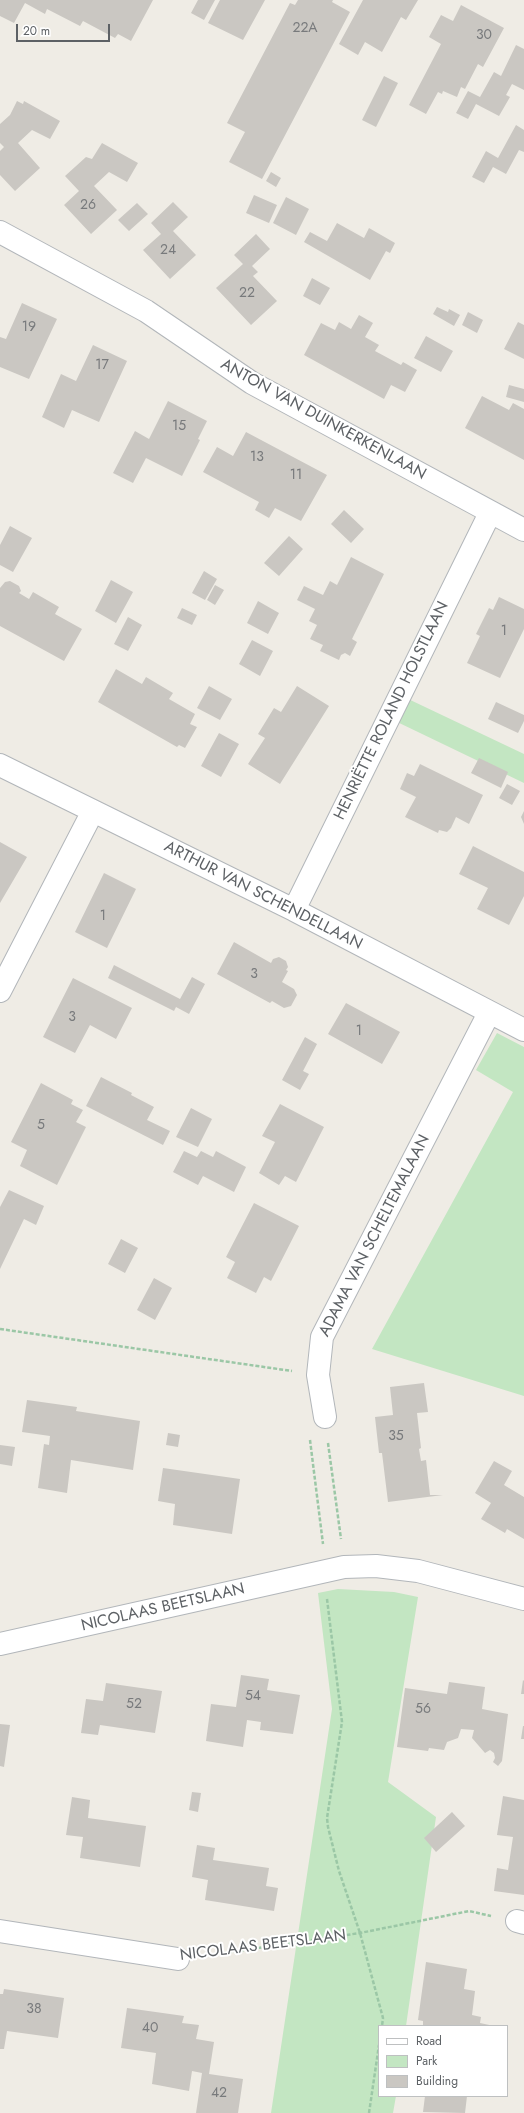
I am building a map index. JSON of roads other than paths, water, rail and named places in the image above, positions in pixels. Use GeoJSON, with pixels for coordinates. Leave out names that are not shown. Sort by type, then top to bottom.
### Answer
{"type":"FeatureCollection","features":[{"type":"Feature","properties":{"kind":"street","name":"ANTON VAN DUINKERKENLAAN"},"geometry":{"type":"LineString","coordinates":[[0,232],[146,311],[257,387],[524,530]]}},
{"type":"Feature","properties":{"kind":"street","name":"HENRIËTTE ROLAND HOLSTLAAN"},"geometry":{"type":"LineString","coordinates":[[294,910],[490,513]]}},
{"type":"Feature","properties":{"kind":"street","name":"ARTHUR VAN SCHENDELLAAN"},"geometry":{"type":"LineString","coordinates":[[0,765],[294,910],[524,1030]]}},
{"type":"Feature","properties":{"kind":"street"},"geometry":{"type":"LineString","coordinates":[[0,991],[93,810]]}},
{"type":"Feature","properties":{"kind":"street","name":"ADAMA VAN SCHELTEMALAAN"},"geometry":{"type":"LineString","coordinates":[[325,1417],[318,1375],[319,1350],[327,1326],[489,1013]]}},
{"type":"Feature","properties":{"kind":"street","name":"NICOLAAS BEETSLAAN"},"geometry":{"type":"LineString","coordinates":[[0,1644],[335,1569],[376,1566],[418,1571],[524,1599]]}},
{"type":"Feature","properties":{"kind":"street","name":"NICOLAAS BEETSLAAN"},"geometry":{"type":"LineString","coordinates":[[0,1931],[178,1959]]}}]}
